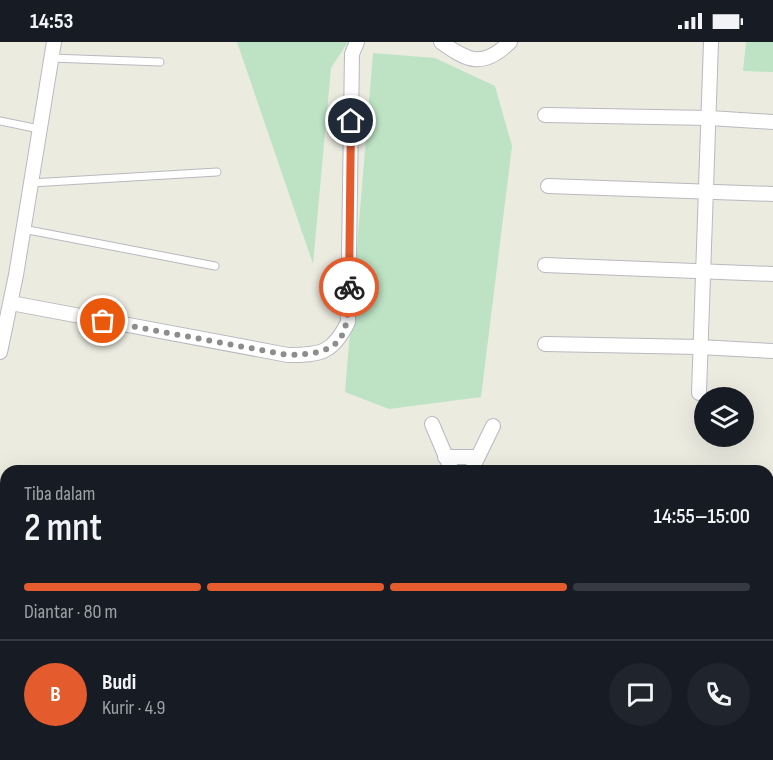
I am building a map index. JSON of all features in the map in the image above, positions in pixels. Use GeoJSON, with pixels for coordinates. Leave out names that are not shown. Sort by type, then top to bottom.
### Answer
{"type":"FeatureCollection","features":[{"type":"Feature","properties":{"kind":"street"},"geometry":{"type":"LineString","coordinates":[[0,352],[2,333],[11,303],[54,42]]}},
{"type":"Feature","properties":{"kind":"street"},"geometry":{"type":"LineString","coordinates":[[11,303],[288,355],[316,353],[335,346],[348,322],[352,54],[357,42]]}},
{"type":"Feature","properties":{"kind":"street"},"geometry":{"type":"LineString","coordinates":[[441,42],[462,57],[480,60],[492,56],[510,42]]}},
{"type":"Feature","properties":{"kind":"street"},"geometry":{"type":"LineString","coordinates":[[699,387],[701,273],[710,118],[711,42]]}},
{"type":"Feature","properties":{"kind":"street"},"geometry":{"type":"LineString","coordinates":[[545,115],[710,118],[773,122]]}},
{"type":"Feature","properties":{"kind":"street"},"geometry":{"type":"LineString","coordinates":[[548,186],[773,194]]}},
{"type":"Feature","properties":{"kind":"street"},"geometry":{"type":"LineString","coordinates":[[545,265],[701,273],[773,274]]}},
{"type":"Feature","properties":{"kind":"street"},"geometry":{"type":"LineString","coordinates":[[545,344],[773,351]]}},
{"type":"Feature","properties":{"kind":"street"},"geometry":{"type":"LineString","coordinates":[[432,424],[449,465]]}},
{"type":"Feature","properties":{"kind":"street"},"geometry":{"type":"LineString","coordinates":[[474,465],[493,426]]}},
{"type":"Feature","properties":{"kind":"street"},"geometry":{"type":"LineString","coordinates":[[446,457],[477,457]]}},
{"type":"Feature","properties":{"kind":"lane"},"geometry":{"type":"LineString","coordinates":[[51,58],[160,62]]}},
{"type":"Feature","properties":{"kind":"lane"},"geometry":{"type":"LineString","coordinates":[[0,121],[39,129]]}},
{"type":"Feature","properties":{"kind":"lane"},"geometry":{"type":"LineString","coordinates":[[31,183],[217,172]]}},
{"type":"Feature","properties":{"kind":"lane"},"geometry":{"type":"LineString","coordinates":[[23,229],[215,266]]}},
{"type":"Feature","properties":{"kind":"green space"},"geometry":{"type":"Polygon","coordinates":[[[237,42],[348,42],[331,68],[313,264],[237,42]]]}},
{"type":"Feature","properties":{"kind":"green space"},"geometry":{"type":"Polygon","coordinates":[[[746,42],[773,42],[773,72],[743,71],[746,42]]]}},
{"type":"Feature","properties":{"kind":"green space"},"geometry":{"type":"Polygon","coordinates":[[[373,53],[435,58],[495,86],[512,146],[481,397],[389,409],[345,392],[373,53]]]}},
{"type":"Feature","properties":{"kind":"way so far"},"geometry":{"type":"LineString","coordinates":[[103,321],[288,355],[309,355],[335,346],[348,322],[349,287]]}},
{"type":"Feature","properties":{"kind":"route"},"geometry":{"type":"LineString","coordinates":[[349,287],[351,121]]}}]}
